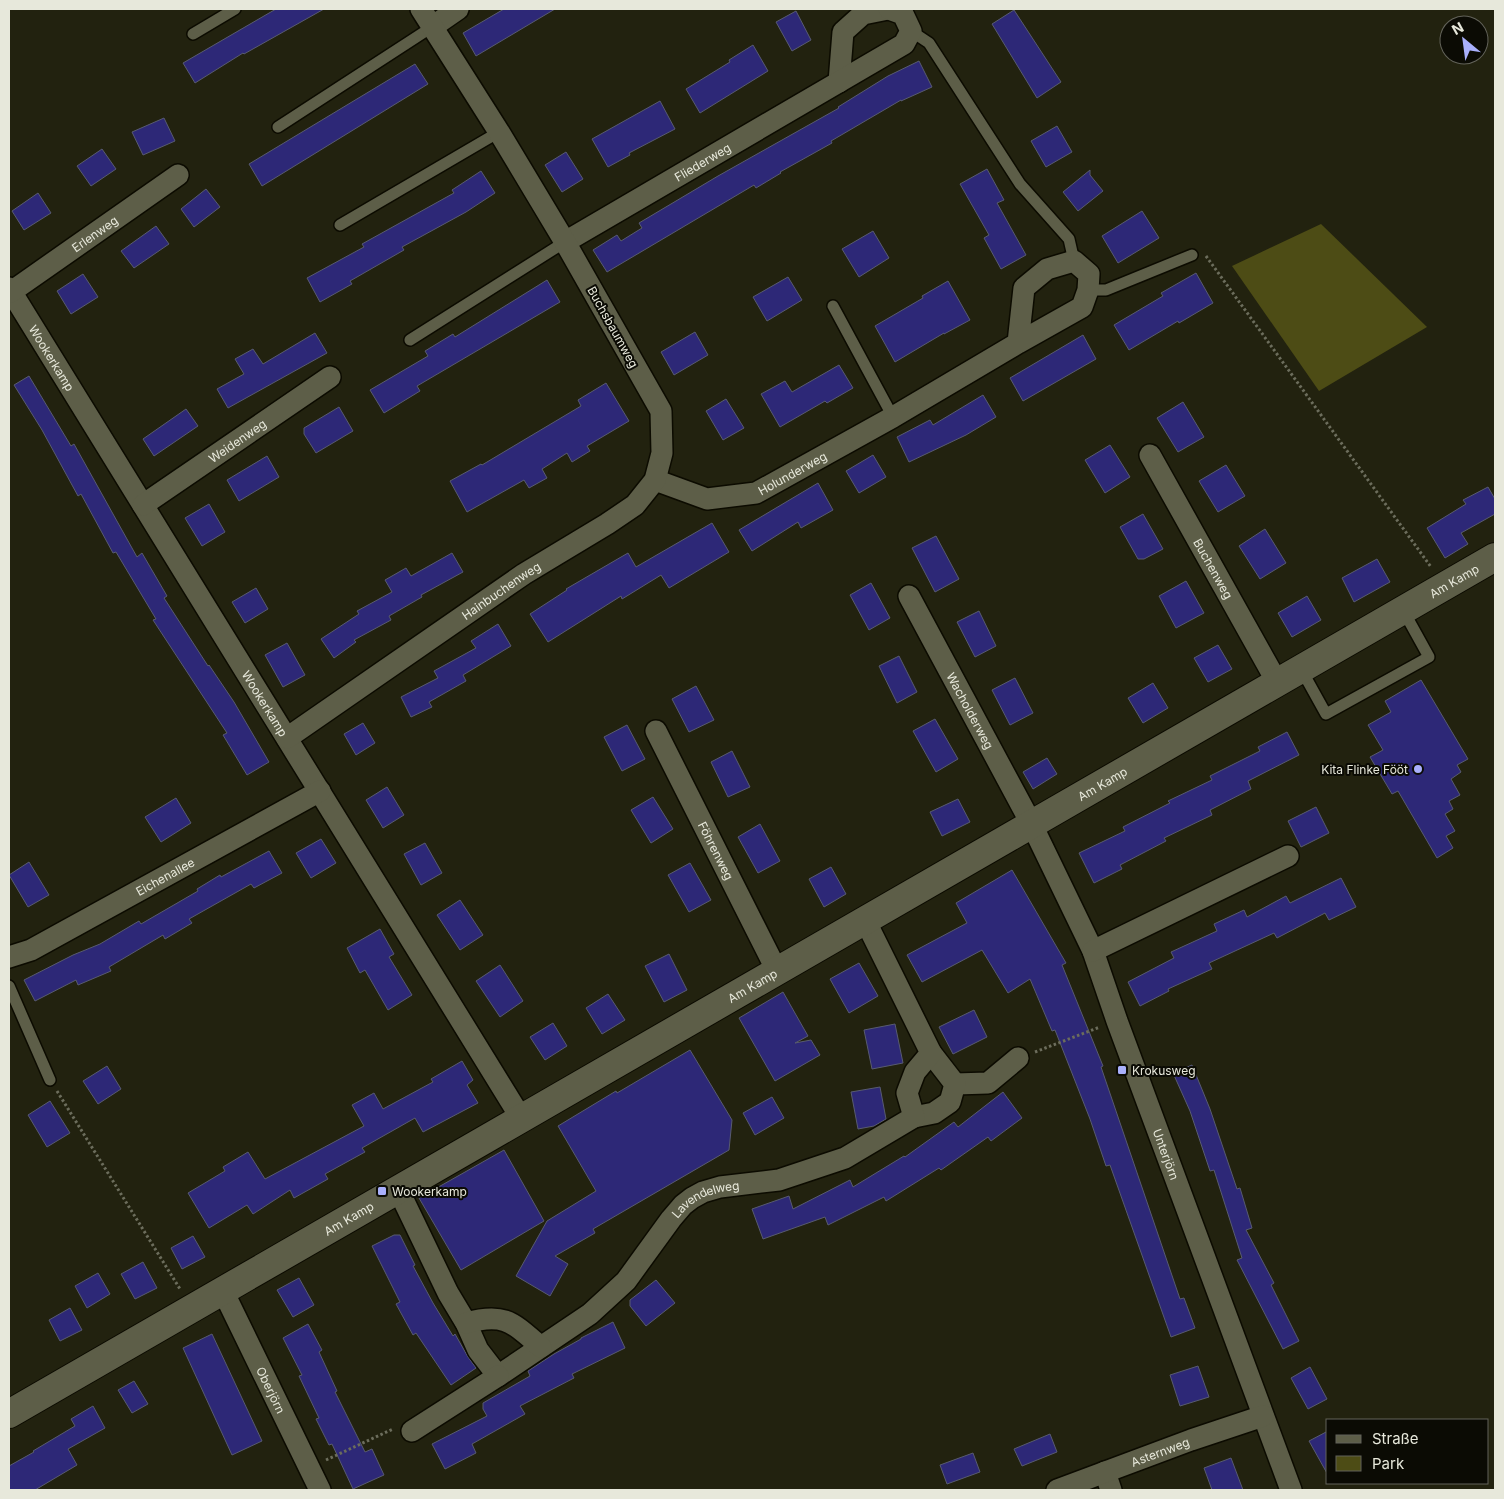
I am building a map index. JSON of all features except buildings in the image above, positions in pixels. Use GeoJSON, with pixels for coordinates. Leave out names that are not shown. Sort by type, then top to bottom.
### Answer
{"type":"FeatureCollection","features":[{"type":"Feature","properties":{"kind":"street","name":"Buchsbaumweg"},"geometry":{"type":"LineString","coordinates":[[421,9],[499,132],[565,242],[661,411]]}},
{"type":"Feature","properties":{"kind":"street"},"geometry":{"type":"LineString","coordinates":[[432,27],[458,9]]}},
{"type":"Feature","properties":{"kind":"street"},"geometry":{"type":"LineString","coordinates":[[839,82],[843,32],[863,14],[889,9],[903,14],[911,31]]}},
{"type":"Feature","properties":{"kind":"street","name":"Fliederweg"},"geometry":{"type":"LineString","coordinates":[[565,242],[904,44],[911,31]]}},
{"type":"Feature","properties":{"kind":"street","name":"Erlenweg"},"geometry":{"type":"LineString","coordinates":[[10,290],[178,175]]}},
{"type":"Feature","properties":{"kind":"street"},"geometry":{"type":"LineString","coordinates":[[1018,343],[1024,288],[1047,269],[1074,261],[1089,274],[1088,290]]}},
{"type":"Feature","properties":{"kind":"street","name":"Wookerkamp"},"geometry":{"type":"LineString","coordinates":[[10,290],[521,1118]]}},
{"type":"Feature","properties":{"kind":"street","name":"Holunderweg"},"geometry":{"type":"LineString","coordinates":[[656,480],[707,499],[756,493],[893,417],[1082,307],[1088,290]]}},
{"type":"Feature","properties":{"kind":"street","name":"Weidenweg"},"geometry":{"type":"LineString","coordinates":[[143,505],[330,377]]}},
{"type":"Feature","properties":{"kind":"street","name":"Hainbuchenweg"},"geometry":{"type":"LineString","coordinates":[[287,738],[524,574],[635,505],[656,480],[662,453],[661,411]]}},
{"type":"Feature","properties":{"kind":"street","name":"Buchenweg"},"geometry":{"type":"LineString","coordinates":[[1150,456],[1277,682]]}},
{"type":"Feature","properties":{"kind":"street","name":"Am Kamp"},"geometry":{"type":"LineString","coordinates":[[9,1414],[1495,557]]}},
{"type":"Feature","properties":{"kind":"street","name":"Wacholderweg"},"geometry":{"type":"LineString","coordinates":[[909,596],[1032,824]]}},
{"type":"Feature","properties":{"kind":"street","name":"Föhrenweg"},"geometry":{"type":"LineString","coordinates":[[656,730],[777,971]]}},
{"type":"Feature","properties":{"kind":"street","name":"Eichenallee"},"geometry":{"type":"LineString","coordinates":[[9,957],[31,950],[320,791]]}},
{"type":"Feature","properties":{"kind":"street","name":"Unterjörn"},"geometry":{"type":"LineString","coordinates":[[1032,824],[1092,951],[1291,1490]]}},
{"type":"Feature","properties":{"kind":"street"},"geometry":{"type":"LineString","coordinates":[[1092,951],[1288,856]]}},
{"type":"Feature","properties":{"kind":"street"},"geometry":{"type":"LineString","coordinates":[[865,920],[931,1053],[955,1084],[988,1084],[1018,1058]]}},
{"type":"Feature","properties":{"kind":"street"},"geometry":{"type":"LineString","coordinates":[[914,1116],[907,1093],[915,1072],[931,1053]]}},
{"type":"Feature","properties":{"kind":"street","name":"Lavendelweg"},"geometry":{"type":"LineString","coordinates":[[412,1431],[590,1314],[626,1281],[671,1219],[692,1198],[703,1192],[720,1187],[779,1180],[845,1158],[914,1116],[934,1113],[950,1102],[955,1084]]}},
{"type":"Feature","properties":{"kind":"street"},"geometry":{"type":"LineString","coordinates":[[398,1189],[448,1293],[466,1323],[478,1350],[498,1376]]}},
{"type":"Feature","properties":{"kind":"street","name":"Oberjörn"},"geometry":{"type":"LineString","coordinates":[[222,1291],[320,1490]]}},
{"type":"Feature","properties":{"kind":"street"},"geometry":{"type":"LineString","coordinates":[[466,1323],[484,1318],[504,1319],[521,1330],[541,1348]]}},
{"type":"Feature","properties":{"kind":"street","name":"Asternweg"},"geometry":{"type":"LineString","coordinates":[[1058,1490],[1108,1481],[1191,1440],[1263,1416]]}},
{"type":"Feature","properties":{"kind":"lane"},"geometry":{"type":"LineString","coordinates":[[193,34],[235,9]]}},
{"type":"Feature","properties":{"kind":"lane"},"geometry":{"type":"LineString","coordinates":[[278,127],[432,27]]}},
{"type":"Feature","properties":{"kind":"lane"},"geometry":{"type":"LineString","coordinates":[[911,31],[929,43],[1020,184],[1069,239],[1074,261]]}},
{"type":"Feature","properties":{"kind":"lane"},"geometry":{"type":"LineString","coordinates":[[340,225],[499,132]]}},
{"type":"Feature","properties":{"kind":"lane"},"geometry":{"type":"LineString","coordinates":[[410,340],[565,242]]}},
{"type":"Feature","properties":{"kind":"lane"},"geometry":{"type":"LineString","coordinates":[[1088,290],[1106,290],[1192,255]]}},
{"type":"Feature","properties":{"kind":"lane"},"geometry":{"type":"LineString","coordinates":[[833,306],[893,417]]}},
{"type":"Feature","properties":{"kind":"lane"},"geometry":{"type":"LineString","coordinates":[[1301,669],[1326,714],[1429,657],[1403,610]]}},
{"type":"Feature","properties":{"kind":"lane"},"geometry":{"type":"LineString","coordinates":[[9,986],[50,1080]]}},
{"type":"Feature","properties":{"kind":"path"},"geometry":{"type":"LineString","coordinates":[[1192,255],[1207,256],[1444,586]]}},
{"type":"Feature","properties":{"kind":"path"},"geometry":{"type":"LineString","coordinates":[[1018,1058],[1117,1021]]}},
{"type":"Feature","properties":{"kind":"path"},"geometry":{"type":"LineString","coordinates":[[50,1080],[192,1308]]}},
{"type":"Feature","properties":{"kind":"path"},"geometry":{"type":"LineString","coordinates":[[310,1468],[402,1425],[408,1433],[412,1431]]}},
{"type":"Feature","properties":{"kind":"green space"},"geometry":{"type":"Polygon","coordinates":[[[1321,224],[1427,327],[1319,391],[1232,266],[1321,224]]]}},
{"type":"Feature","properties":{"kind":"place","name":"Kita Flinke Fööt"},"geometry":{"type":"Point","coordinates":[1418,769]}},
{"type":"Feature","properties":{"kind":"place","name":"Krokusweg"},"geometry":{"type":"Point","coordinates":[1122,1070]}},
{"type":"Feature","properties":{"kind":"place","name":"Wookerkamp"},"geometry":{"type":"Point","coordinates":[382,1191]}}]}
